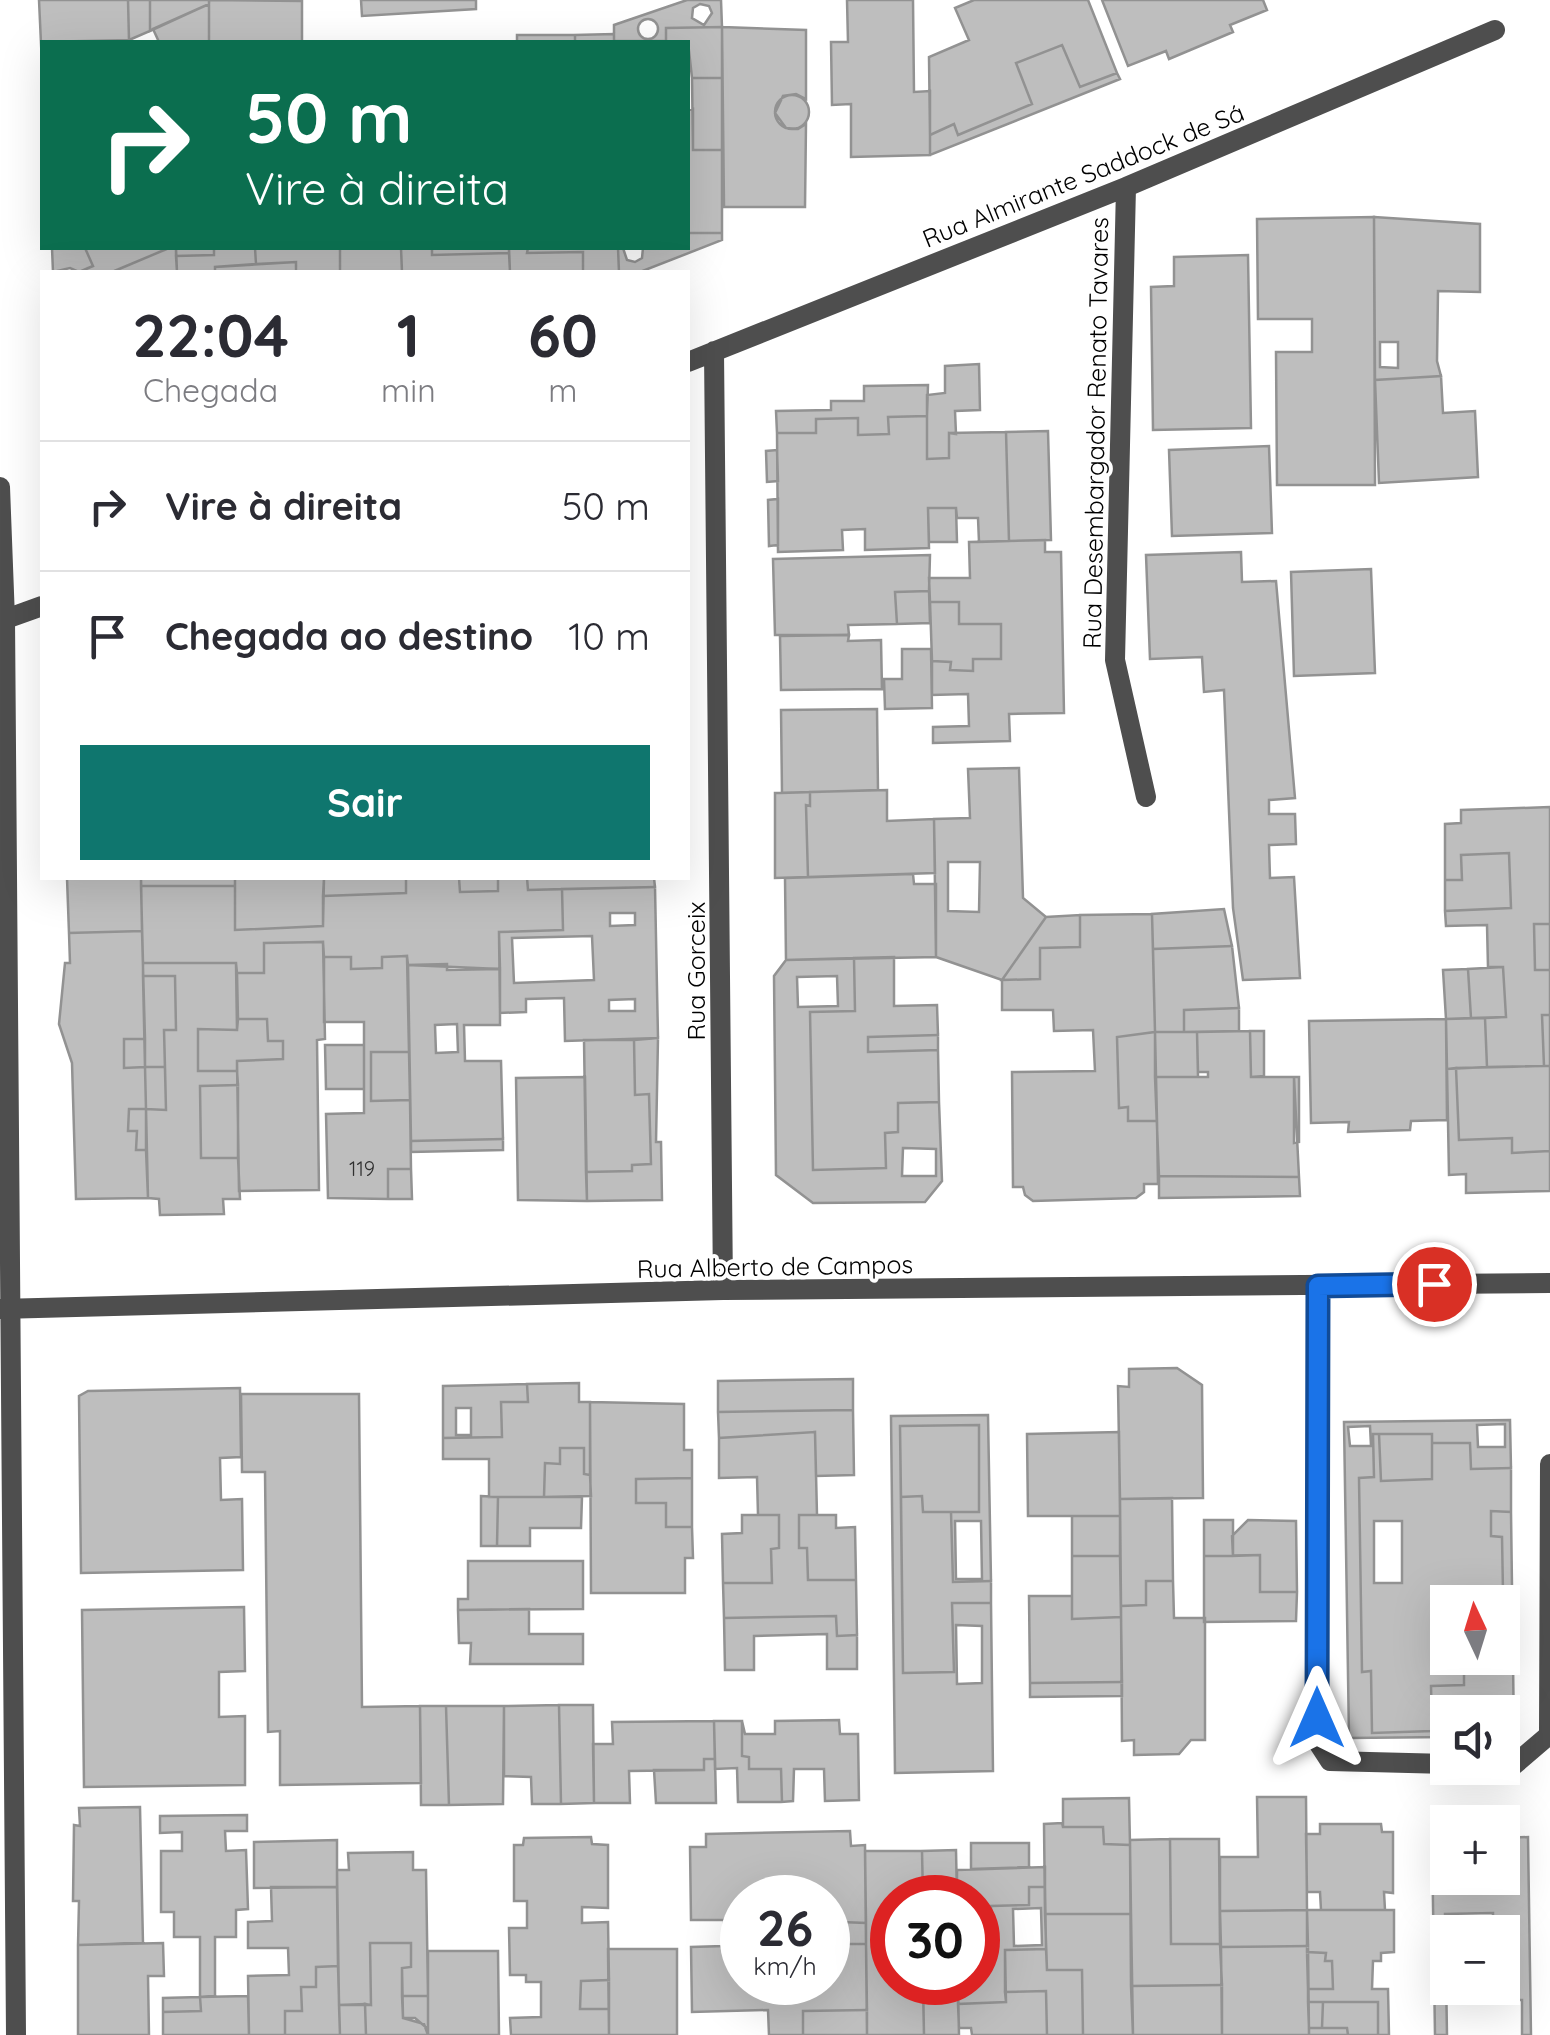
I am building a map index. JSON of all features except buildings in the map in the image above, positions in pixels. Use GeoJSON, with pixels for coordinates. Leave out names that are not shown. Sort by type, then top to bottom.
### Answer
{"type":"FeatureCollection","features":[{"type":"Feature","properties":{"kind":"street","name":"Rua Almirante Saddock de Sá"},"geometry":{"type":"LineString","coordinates":[[690,361],[1126,187],[1495,30]]}},
{"type":"Feature","properties":{"kind":"street","name":"Rua Desembargador Renato Tavares"},"geometry":{"type":"LineString","coordinates":[[1126,187],[1115,660],[1146,797]]}},
{"type":"Feature","properties":{"kind":"street","name":"Rua Gorceix"},"geometry":{"type":"LineString","coordinates":[[714,351],[722,1290]]}},
{"type":"Feature","properties":{"kind":"street"},"geometry":{"type":"LineString","coordinates":[[0,487],[8,1800],[16,2035]]}},
{"type":"Feature","properties":{"kind":"street"},"geometry":{"type":"LineString","coordinates":[[3,620],[40,607]]}},
{"type":"Feature","properties":{"kind":"street","name":"Rua Alberto de Campos"},"geometry":{"type":"LineString","coordinates":[[6,1309],[722,1290],[1550,1283]]}},
{"type":"Feature","properties":{"kind":"street"},"geometry":{"type":"LineString","coordinates":[[1318,1286],[1319,1744],[1330,1761],[1430,1764]]}},
{"type":"Feature","properties":{"kind":"street"},"geometry":{"type":"LineString","coordinates":[[1520,1761],[1549,1735],[1550,1464]]}},
{"type":"Feature","properties":{"kind":"route"},"geometry":{"type":"LineString","coordinates":[[1317,1718],[1318,1286],[1434,1284]]}}]}
